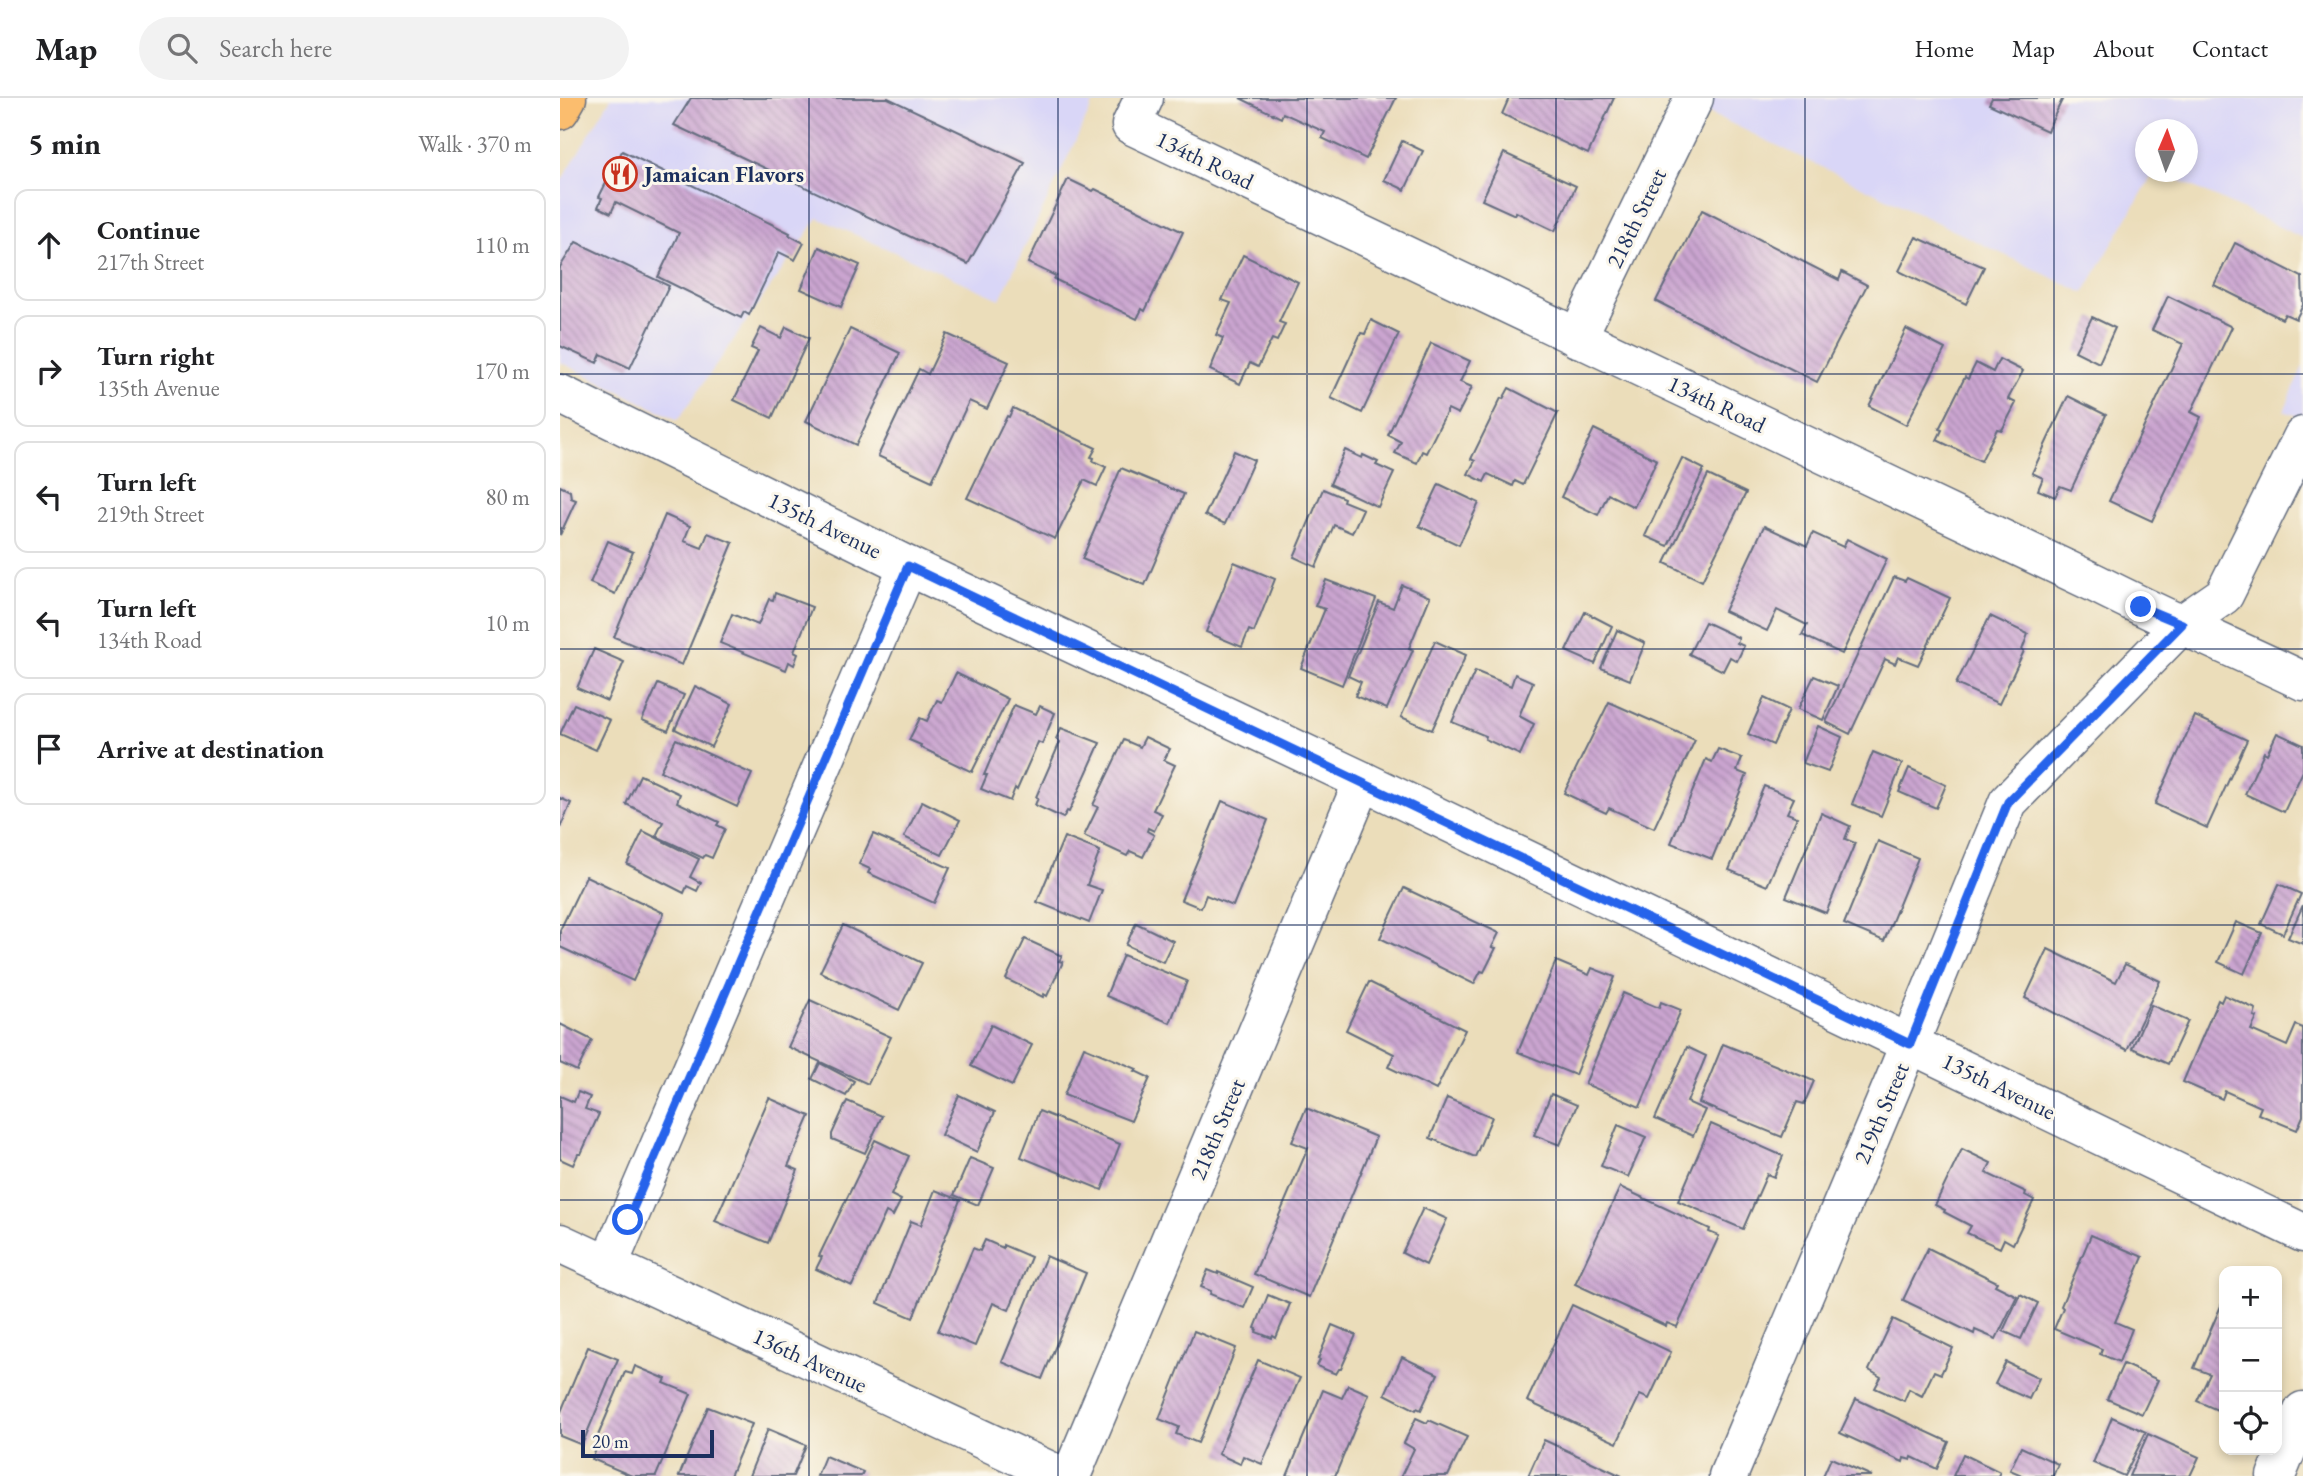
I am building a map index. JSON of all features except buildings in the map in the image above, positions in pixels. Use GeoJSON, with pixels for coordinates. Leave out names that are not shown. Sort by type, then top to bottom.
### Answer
{"type":"FeatureCollection","features":[{"type":"Feature","properties":{"kind":"main road"},"geometry":{"type":"LineString","coordinates":[[560,109],[565,98]]}},
{"type":"Feature","properties":{"kind":"street","name":"218th Street"},"geometry":{"type":"LineString","coordinates":[[1577,338],[1694,98]]}},
{"type":"Feature","properties":{"kind":"street","name":"134th Road"},"geometry":{"type":"LineString","coordinates":[[1138,111],[1577,338],[2083,577],[2141,607],[2303,681]]}},
{"type":"Feature","properties":{"kind":"street","name":"135th Avenue"},"geometry":{"type":"LineString","coordinates":[[560,394],[908,566],[1363,781],[2303,1233]]}},
{"type":"Feature","properties":{"kind":"street","name":"219th Street"},"geometry":{"type":"LineString","coordinates":[[1728,1476],[1910,1044],[2008,802],[2182,624],[2224,595],[2303,436]]}},
{"type":"Feature","properties":{"kind":"street"},"geometry":{"type":"LineString","coordinates":[[608,1266],[908,566]]}},
{"type":"Feature","properties":{"kind":"street","name":"218th Street"},"geometry":{"type":"LineString","coordinates":[[1071,1476],[1363,781]]}},
{"type":"Feature","properties":{"kind":"street","name":"136th Avenue"},"geometry":{"type":"LineString","coordinates":[[560,1243],[1061,1476]]}},
{"type":"Feature","properties":{"kind":"street"},"geometry":{"type":"LineString","coordinates":[[2276,1476],[2303,1411]]}},
{"type":"Feature","properties":{"kind":"shaded area"},"geometry":{"type":"Polygon","coordinates":[[[611,98],[1086,98],[1094,102],[1000,299],[818,218],[678,420],[560,362],[560,183],[611,98]]]}},
{"type":"Feature","properties":{"kind":"shaded area"},"geometry":{"type":"Polygon","coordinates":[[[1678,98],[2303,98],[2303,238],[2183,182],[2198,182],[2198,119],[2135,119],[2135,182],[2148,182],[2084,293],[1678,98]]]}},
{"type":"Feature","properties":{"kind":"shaded area"},"geometry":{"type":"Polygon","coordinates":[[[2303,366],[2303,418],[2284,411],[2303,366]]]}},
{"type":"Feature","properties":{"kind":"place","name":"Jamaican Flavors"},"geometry":{"type":"Point","coordinates":[620,174]}},
{"type":"Feature","properties":{"kind":"route"},"geometry":{"type":"LineString","coordinates":[[628,1220],[908,566],[1910,1044],[2008,802],[2182,624],[2141,607]]}}]}
